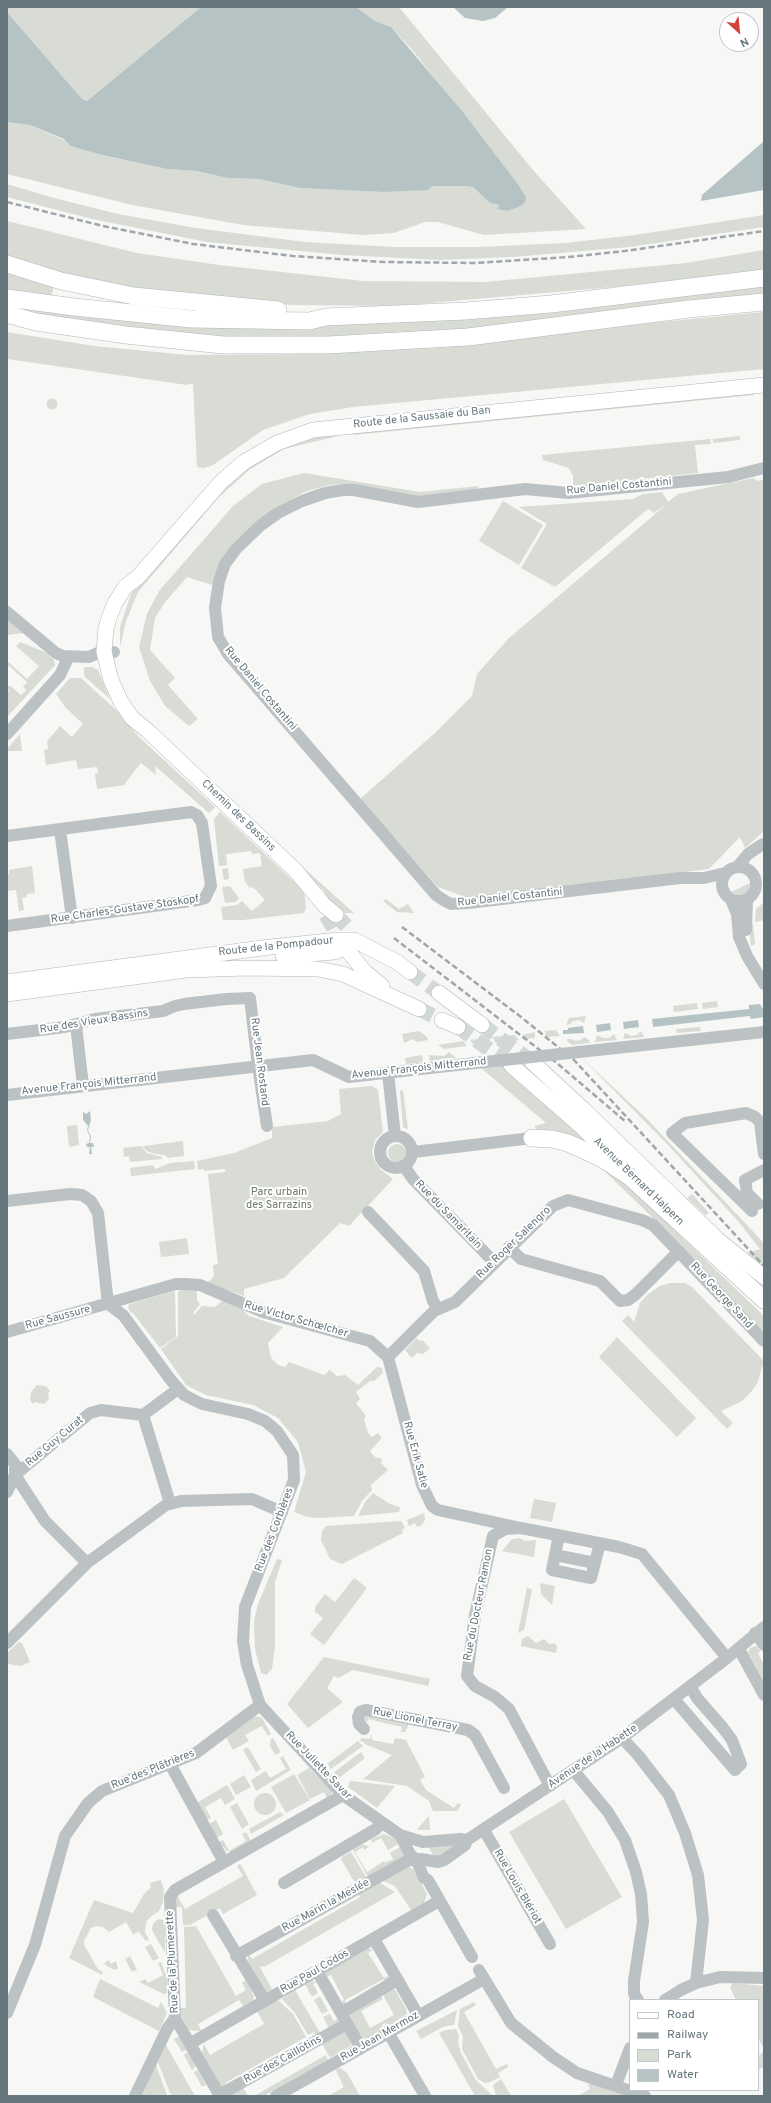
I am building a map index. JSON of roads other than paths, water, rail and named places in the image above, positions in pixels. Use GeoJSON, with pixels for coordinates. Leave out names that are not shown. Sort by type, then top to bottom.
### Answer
{"type":"FeatureCollection","features":[{"type":"Feature","properties":{"kind":"highway"},"geometry":{"type":"LineString","coordinates":[[7,264],[61,281],[134,296],[263,310],[312,311],[326,318]]}},
{"type":"Feature","properties":{"kind":"highway"},"geometry":{"type":"LineString","coordinates":[[7,298],[74,307],[191,319],[309,321],[326,318],[466,311],[551,304],[764,278]]}},
{"type":"Feature","properties":{"kind":"highway"},"geometry":{"type":"LineString","coordinates":[[7,314],[36,322],[126,335],[222,345],[328,345],[468,337],[689,309],[764,302]]}},
{"type":"Feature","properties":{"kind":"highway"},"geometry":{"type":"LineString","coordinates":[[7,322],[15,324],[36,322]]}},
{"type":"Feature","properties":{"kind":"highway"},"geometry":{"type":"LineString","coordinates":[[532,1138],[552,1139],[574,1146],[634,1170]]}},
{"type":"Feature","properties":{"kind":"highway","name":"Avenue Bernard Halpern"},"geometry":{"type":"LineString","coordinates":[[634,1170],[764,1300]]}},
{"type":"Feature","properties":{"kind":"main road","name":"Route de la Saussaie du Ban"},"geometry":{"type":"LineString","coordinates":[[110,658],[122,606],[138,577],[221,482],[244,462],[277,443],[313,430],[764,385]]}},
{"type":"Feature","properties":{"kind":"main road","name":"Chemin des Bassins"},"geometry":{"type":"LineString","coordinates":[[110,658],[148,731],[294,870],[329,912]]}},
{"type":"Feature","properties":{"kind":"main road"},"geometry":{"type":"LineString","coordinates":[[135,976],[145,969],[269,956],[334,952],[345,938],[397,962],[410,972]]}},
{"type":"Feature","properties":{"kind":"main road","name":"Route de la Pompadour"},"geometry":{"type":"LineString","coordinates":[[7,982],[345,938],[364,971],[404,1002]]}},
{"type":"Feature","properties":{"kind":"main road","name":"Route de la Pompadour"},"geometry":{"type":"LineString","coordinates":[[7,994],[135,976],[201,969],[318,969],[343,974],[404,1002]]}},
{"type":"Feature","properties":{"kind":"main road"},"geometry":{"type":"LineString","coordinates":[[439,993],[482,1024]]}},
{"type":"Feature","properties":{"kind":"main road"},"geometry":{"type":"LineString","coordinates":[[404,1002],[419,1009]]}},
{"type":"Feature","properties":{"kind":"main road"},"geometry":{"type":"LineString","coordinates":[[442,1020],[458,1027]]}},
{"type":"Feature","properties":{"kind":"main road","name":"Avenue Bernard Halpern"},"geometry":{"type":"LineString","coordinates":[[532,1062],[583,1109],[634,1170]]}},
{"type":"Feature","properties":{"kind":"main road","name":"Avenue Bernard Halpern"},"geometry":{"type":"LineString","coordinates":[[510,1065],[582,1127],[764,1277]]}},
{"type":"Feature","properties":{"kind":"street","name":"Rue Daniel Costantini"},"geometry":{"type":"LineString","coordinates":[[723,878],[680,878],[468,903],[451,904],[445,901],[436,895],[228,654],[218,637],[215,608],[219,582],[225,564],[236,548],[261,525],[278,513],[302,501],[325,493],[354,490],[418,502],[525,489],[568,493],[728,477],[751,473],[764,468]]}},
{"type":"Feature","properties":{"kind":"street"},"geometry":{"type":"LineString","coordinates":[[7,612],[56,653],[68,658],[89,657],[99,663],[110,658]]}},
{"type":"Feature","properties":{"kind":"street"},"geometry":{"type":"LineString","coordinates":[[7,734],[60,675],[68,658]]}},
{"type":"Feature","properties":{"kind":"street","name":"Rue Charles-Gustave Stoskopf"},"geometry":{"type":"LineString","coordinates":[[7,836],[191,812],[197,815],[202,823],[211,886],[205,898],[198,900],[7,926]]}},
{"type":"Feature","properties":{"kind":"street"},"geometry":{"type":"LineString","coordinates":[[60,830],[72,918]]}},
{"type":"Feature","properties":{"kind":"street"},"geometry":{"type":"LineString","coordinates":[[764,844],[748,854],[738,866],[723,878],[724,894],[731,900],[737,914],[740,937],[764,984]]}},
{"type":"Feature","properties":{"kind":"street"},"geometry":{"type":"LineString","coordinates":[[745,949],[747,936],[745,918],[755,895],[757,878],[753,859],[764,844]]}},
{"type":"Feature","properties":{"kind":"street"},"geometry":{"type":"LineString","coordinates":[[738,866],[745,868],[757,878]]}},
{"type":"Feature","properties":{"kind":"street"},"geometry":{"type":"LineString","coordinates":[[731,900],[742,901],[755,895]]}},
{"type":"Feature","properties":{"kind":"street","name":"Rue des Vieux Bassins"},"geometry":{"type":"LineString","coordinates":[[7,1034],[76,1025],[96,1019],[163,1012],[175,1006],[184,1004],[250,998]]}},
{"type":"Feature","properties":{"kind":"street","name":"Rue Jean Rostand"},"geometry":{"type":"LineString","coordinates":[[250,998],[267,1126]]}},
{"type":"Feature","properties":{"kind":"street"},"geometry":{"type":"LineString","coordinates":[[76,1025],[83,1086]]}},
{"type":"Feature","properties":{"kind":"street","name":"Avenue François Mitterrand"},"geometry":{"type":"LineString","coordinates":[[7,1095],[312,1060],[349,1076],[388,1073],[764,1032]]}},
{"type":"Feature","properties":{"kind":"street"},"geometry":{"type":"LineString","coordinates":[[388,1073],[395,1136]]}},
{"type":"Feature","properties":{"kind":"street"},"geometry":{"type":"LineString","coordinates":[[764,1154],[760,1122],[755,1117],[746,1113],[684,1123],[672,1133],[755,1207],[747,1193],[745,1180],[764,1170]]}},
{"type":"Feature","properties":{"kind":"street"},"geometry":{"type":"LineString","coordinates":[[395,1136],[405,1138],[412,1146],[412,1152],[409,1162],[400,1168],[385,1164],[380,1154],[382,1144],[390,1137],[395,1136]]}},
{"type":"Feature","properties":{"kind":"street"},"geometry":{"type":"LineString","coordinates":[[412,1152],[532,1138]]}},
{"type":"Feature","properties":{"kind":"street","name":"Rue du Samaritain"},"geometry":{"type":"LineString","coordinates":[[404,1166],[413,1179],[494,1262]]}},
{"type":"Feature","properties":{"kind":"street"},"geometry":{"type":"LineString","coordinates":[[7,1201],[70,1194],[82,1195],[91,1201],[98,1213],[108,1304]]}},
{"type":"Feature","properties":{"kind":"street","name":"Rue Roger Salengro"},"geometry":{"type":"LineString","coordinates":[[388,1357],[438,1309],[455,1302],[509,1247],[553,1206],[568,1200],[642,1220],[653,1225],[679,1251]]}},
{"type":"Feature","properties":{"kind":"street"},"geometry":{"type":"LineString","coordinates":[[368,1212],[424,1271],[433,1301],[438,1309]]}},
{"type":"Feature","properties":{"kind":"street"},"geometry":{"type":"LineString","coordinates":[[509,1247],[521,1259],[600,1282],[620,1301],[628,1300],[635,1295],[679,1251]]}},
{"type":"Feature","properties":{"kind":"street","name":"Rue George Sand"},"geometry":{"type":"LineString","coordinates":[[679,1251],[764,1341]]}},
{"type":"Feature","properties":{"kind":"street","name":"Rue Victor Schœlcher"},"geometry":{"type":"LineString","coordinates":[[108,1304],[176,1284],[200,1285],[263,1312],[370,1341],[388,1357]]}},
{"type":"Feature","properties":{"kind":"street","name":"Rue Saussure"},"geometry":{"type":"LineString","coordinates":[[7,1332],[108,1304]]}},
{"type":"Feature","properties":{"kind":"street","name":"Rue des Corbières"},"geometry":{"type":"LineString","coordinates":[[108,1304],[123,1315],[178,1389],[191,1400],[202,1404],[248,1414],[265,1421],[277,1431],[293,1455],[294,1480],[248,1599],[243,1622],[244,1652],[260,1705]]}},
{"type":"Feature","properties":{"kind":"street","name":"Rue Erik Satie"},"geometry":{"type":"LineString","coordinates":[[388,1357],[422,1485],[432,1506],[438,1510],[521,1528]]}},
{"type":"Feature","properties":{"kind":"street"},"geometry":{"type":"LineString","coordinates":[[170,1503],[143,1415],[178,1389]]}},
{"type":"Feature","properties":{"kind":"street","name":"Rue Guy Curat"},"geometry":{"type":"LineString","coordinates":[[7,1492],[15,1475],[90,1413],[102,1410],[143,1415]]}},
{"type":"Feature","properties":{"kind":"street"},"geometry":{"type":"LineString","coordinates":[[7,1454],[15,1464],[15,1475],[45,1521],[87,1563]]}},
{"type":"Feature","properties":{"kind":"street"},"geometry":{"type":"LineString","coordinates":[[10,1635],[87,1563],[152,1513],[170,1503],[181,1501],[252,1499],[282,1512]]}},
{"type":"Feature","properties":{"kind":"street"},"geometry":{"type":"LineString","coordinates":[[482,1520],[490,1527],[493,1536]]}},
{"type":"Feature","properties":{"kind":"street","name":"Rue du Docteur Ramon"},"geometry":{"type":"LineString","coordinates":[[550,1786],[509,1709],[495,1697],[474,1686],[467,1676],[475,1615],[493,1536],[505,1530],[521,1528],[620,1547],[642,1554],[727,1658]]}},
{"type":"Feature","properties":{"kind":"street"},"geometry":{"type":"LineString","coordinates":[[560,1535],[555,1555],[595,1563],[600,1543]]}},
{"type":"Feature","properties":{"kind":"street"},"geometry":{"type":"LineString","coordinates":[[760,1630],[764,1645]]}},
{"type":"Feature","properties":{"kind":"street","name":"Avenue de la Habette"},"geometry":{"type":"LineString","coordinates":[[432,1861],[438,1862],[444,1860],[465,1845],[467,1840],[622,1738],[739,1649],[760,1630]]}},
{"type":"Feature","properties":{"kind":"street"},"geometry":{"type":"LineString","coordinates":[[739,1649],[764,1695]]}},
{"type":"Feature","properties":{"kind":"street"},"geometry":{"type":"LineString","coordinates":[[674,1699],[735,1770],[741,1764],[732,1740],[697,1698],[690,1686]]}},
{"type":"Feature","properties":{"kind":"street","name":"Rue des Plâtrières"},"geometry":{"type":"LineString","coordinates":[[7,2013],[35,1945],[66,1836],[88,1803],[102,1790],[124,1780],[196,1753],[260,1705]]}},
{"type":"Feature","properties":{"kind":"street","name":"Rue Juliette Savar"},"geometry":{"type":"LineString","coordinates":[[260,1705],[343,1795],[400,1835],[411,1856],[416,1859],[422,1876],[428,1880],[472,1958]]}},
{"type":"Feature","properties":{"kind":"street","name":"Rue Lionel Terray"},"geometry":{"type":"LineString","coordinates":[[364,1729],[359,1724],[358,1717],[360,1712],[366,1710],[468,1730],[475,1735],[504,1788]]}},
{"type":"Feature","properties":{"kind":"street"},"geometry":{"type":"LineString","coordinates":[[622,1738],[638,1755],[669,1796],[686,1833],[698,1874],[703,1920],[696,1983]]}},
{"type":"Feature","properties":{"kind":"street"},"geometry":{"type":"LineString","coordinates":[[170,1764],[224,1862]]}},
{"type":"Feature","properties":{"kind":"street"},"geometry":{"type":"LineString","coordinates":[[574,1771],[608,1812],[625,1840],[636,1872],[641,1894],[643,1922],[634,1981],[634,1994],[637,1999]]}},
{"type":"Feature","properties":{"kind":"street","name":"Rue de la Plumerette"},"geometry":{"type":"LineString","coordinates":[[220,2096],[191,2043],[175,2018],[170,1897],[174,1890],[343,1795]]}},
{"type":"Feature","properties":{"kind":"street"},"geometry":{"type":"LineString","coordinates":[[284,1883],[376,1829],[382,1823]]}},
{"type":"Feature","properties":{"kind":"street","name":"Rue Louis Blériot"},"geometry":{"type":"LineString","coordinates":[[484,1830],[550,1944]]}},
{"type":"Feature","properties":{"kind":"street"},"geometry":{"type":"LineString","coordinates":[[400,1835],[423,1842],[460,1839],[467,1840]]}},
{"type":"Feature","properties":{"kind":"street"},"geometry":{"type":"LineString","coordinates":[[423,1842],[416,1859],[432,1861]]}},
{"type":"Feature","properties":{"kind":"street"},"geometry":{"type":"LineString","coordinates":[[423,1842],[432,1861],[428,1880]]}},
{"type":"Feature","properties":{"kind":"street","name":"Rue Marin la Meslée"},"geometry":{"type":"LineString","coordinates":[[236,1956],[409,1860],[416,1859]]}},
{"type":"Feature","properties":{"kind":"street","name":"Rue Paul Codos"},"geometry":{"type":"LineString","coordinates":[[191,2043],[440,1901]]}},
{"type":"Feature","properties":{"kind":"street"},"geometry":{"type":"LineString","coordinates":[[213,1915],[236,1956],[265,2001]]}},
{"type":"Feature","properties":{"kind":"street"},"geometry":{"type":"LineString","coordinates":[[374,1939],[418,2015]]}},
{"type":"Feature","properties":{"kind":"street"},"geometry":{"type":"LineString","coordinates":[[317,1971],[361,2048]]}},
{"type":"Feature","properties":{"kind":"street","name":"Rue Jean Mermoz"},"geometry":{"type":"LineString","coordinates":[[276,2096],[418,2015],[482,1975],[511,2024],[577,2073],[616,2085]]}},
{"type":"Feature","properties":{"kind":"street"},"geometry":{"type":"LineString","coordinates":[[667,1999],[696,1983],[732,1976],[764,1978]]}},
{"type":"Feature","properties":{"kind":"street"},"geometry":{"type":"LineString","coordinates":[[341,2013],[397,1980]]}},
{"type":"Feature","properties":{"kind":"street"},"geometry":{"type":"LineString","coordinates":[[135,2096],[167,2029],[175,2018]]}},
{"type":"Feature","properties":{"kind":"street","name":"Rue des Caillotins"},"geometry":{"type":"LineString","coordinates":[[220,2096],[347,2024]]}},
{"type":"Feature","properties":{"kind":"street"},"geometry":{"type":"LineString","coordinates":[[388,2032],[425,2096]]}},
{"type":"Feature","properties":{"kind":"street"},"geometry":{"type":"LineString","coordinates":[[629,2051],[616,2085],[629,2090]]}},
{"type":"Feature","properties":{"kind":"street"},"geometry":{"type":"LineString","coordinates":[[632,2091],[645,2096]]}},
{"type":"Feature","properties":{"kind":"water"},"geometry":{"type":"Polygon","coordinates":[[[201,7],[356,7],[375,21],[391,27],[462,111],[517,183],[526,197],[525,202],[521,206],[508,211],[497,209],[499,205],[490,203],[473,187],[432,186],[428,190],[382,192],[300,188],[259,179],[227,178],[197,171],[167,169],[102,155],[71,146],[64,139],[30,125],[7,122],[7,12],[82,99],[87,101],[201,7]]]}},
{"type":"Feature","properties":{"kind":"water"},"geometry":{"type":"Polygon","coordinates":[[[453,7],[508,7],[495,18],[483,21],[465,18],[453,7]]]}},
{"type":"Feature","properties":{"kind":"water"},"geometry":{"type":"Polygon","coordinates":[[[764,141],[764,190],[701,201],[702,195],[764,141]]]}},
{"type":"Feature","properties":{"kind":"water"},"geometry":{"type":"Polygon","coordinates":[[[760,1004],[764,1011],[764,1017],[751,1019],[750,1016],[653,1027],[652,1019],[749,1009],[749,1005],[760,1004]]]}},
{"type":"Feature","properties":{"kind":"water"},"geometry":{"type":"Polygon","coordinates":[[[638,1020],[639,1027],[624,1029],[623,1022],[638,1020]]]}},
{"type":"Feature","properties":{"kind":"water"},"geometry":{"type":"Polygon","coordinates":[[[610,1023],[611,1030],[597,1032],[596,1025],[610,1023]]]}},
{"type":"Feature","properties":{"kind":"water"},"geometry":{"type":"Polygon","coordinates":[[[583,1026],[584,1033],[563,1034],[563,1030],[568,1030],[568,1028],[583,1026]]]}},
{"type":"Feature","properties":{"kind":"water"},"geometry":{"type":"Polygon","coordinates":[[[90,1111],[91,1120],[88,1130],[91,1137],[90,1143],[93,1143],[94,1147],[91,1147],[92,1154],[89,1154],[90,1147],[87,1147],[86,1144],[89,1143],[90,1137],[87,1130],[88,1126],[83,1120],[83,1112],[86,1114],[90,1111]]]}},
{"type":"Feature","properties":{"kind":"tunnel"},"geometry":{"type":"LineString","coordinates":[[326,915],[336,932]]}},
{"type":"Feature","properties":{"kind":"tunnel"},"geometry":{"type":"LineString","coordinates":[[336,915],[351,931]]}},
{"type":"Feature","properties":{"kind":"tunnel"},"geometry":{"type":"LineString","coordinates":[[410,972],[439,993]]}},
{"type":"Feature","properties":{"kind":"tunnel"},"geometry":{"type":"LineString","coordinates":[[419,1009],[442,1020]]}},
{"type":"Feature","properties":{"kind":"tunnel"},"geometry":{"type":"LineString","coordinates":[[482,1025],[532,1062]]}},
{"type":"Feature","properties":{"kind":"tunnel"},"geometry":{"type":"LineString","coordinates":[[458,1027],[511,1065]]}},
{"type":"Feature","properties":{"kind":"railway"},"geometry":{"type":"LineString","coordinates":[[7,202],[103,226],[193,244],[293,256],[383,262],[475,263],[569,257],[625,251],[764,231]]}},
{"type":"Feature","properties":{"kind":"railway"},"geometry":{"type":"LineString","coordinates":[[402,927],[521,1017],[574,1060],[764,1266]]}},
{"type":"Feature","properties":{"kind":"railway"},"geometry":{"type":"LineString","coordinates":[[394,938],[558,1064],[626,1122]]}},
{"type":"Feature","properties":{"kind":"park label","name":"Parc urbain des Sarrazins"},"geometry":{"type":"Point","coordinates":[279,1199]}}]}
